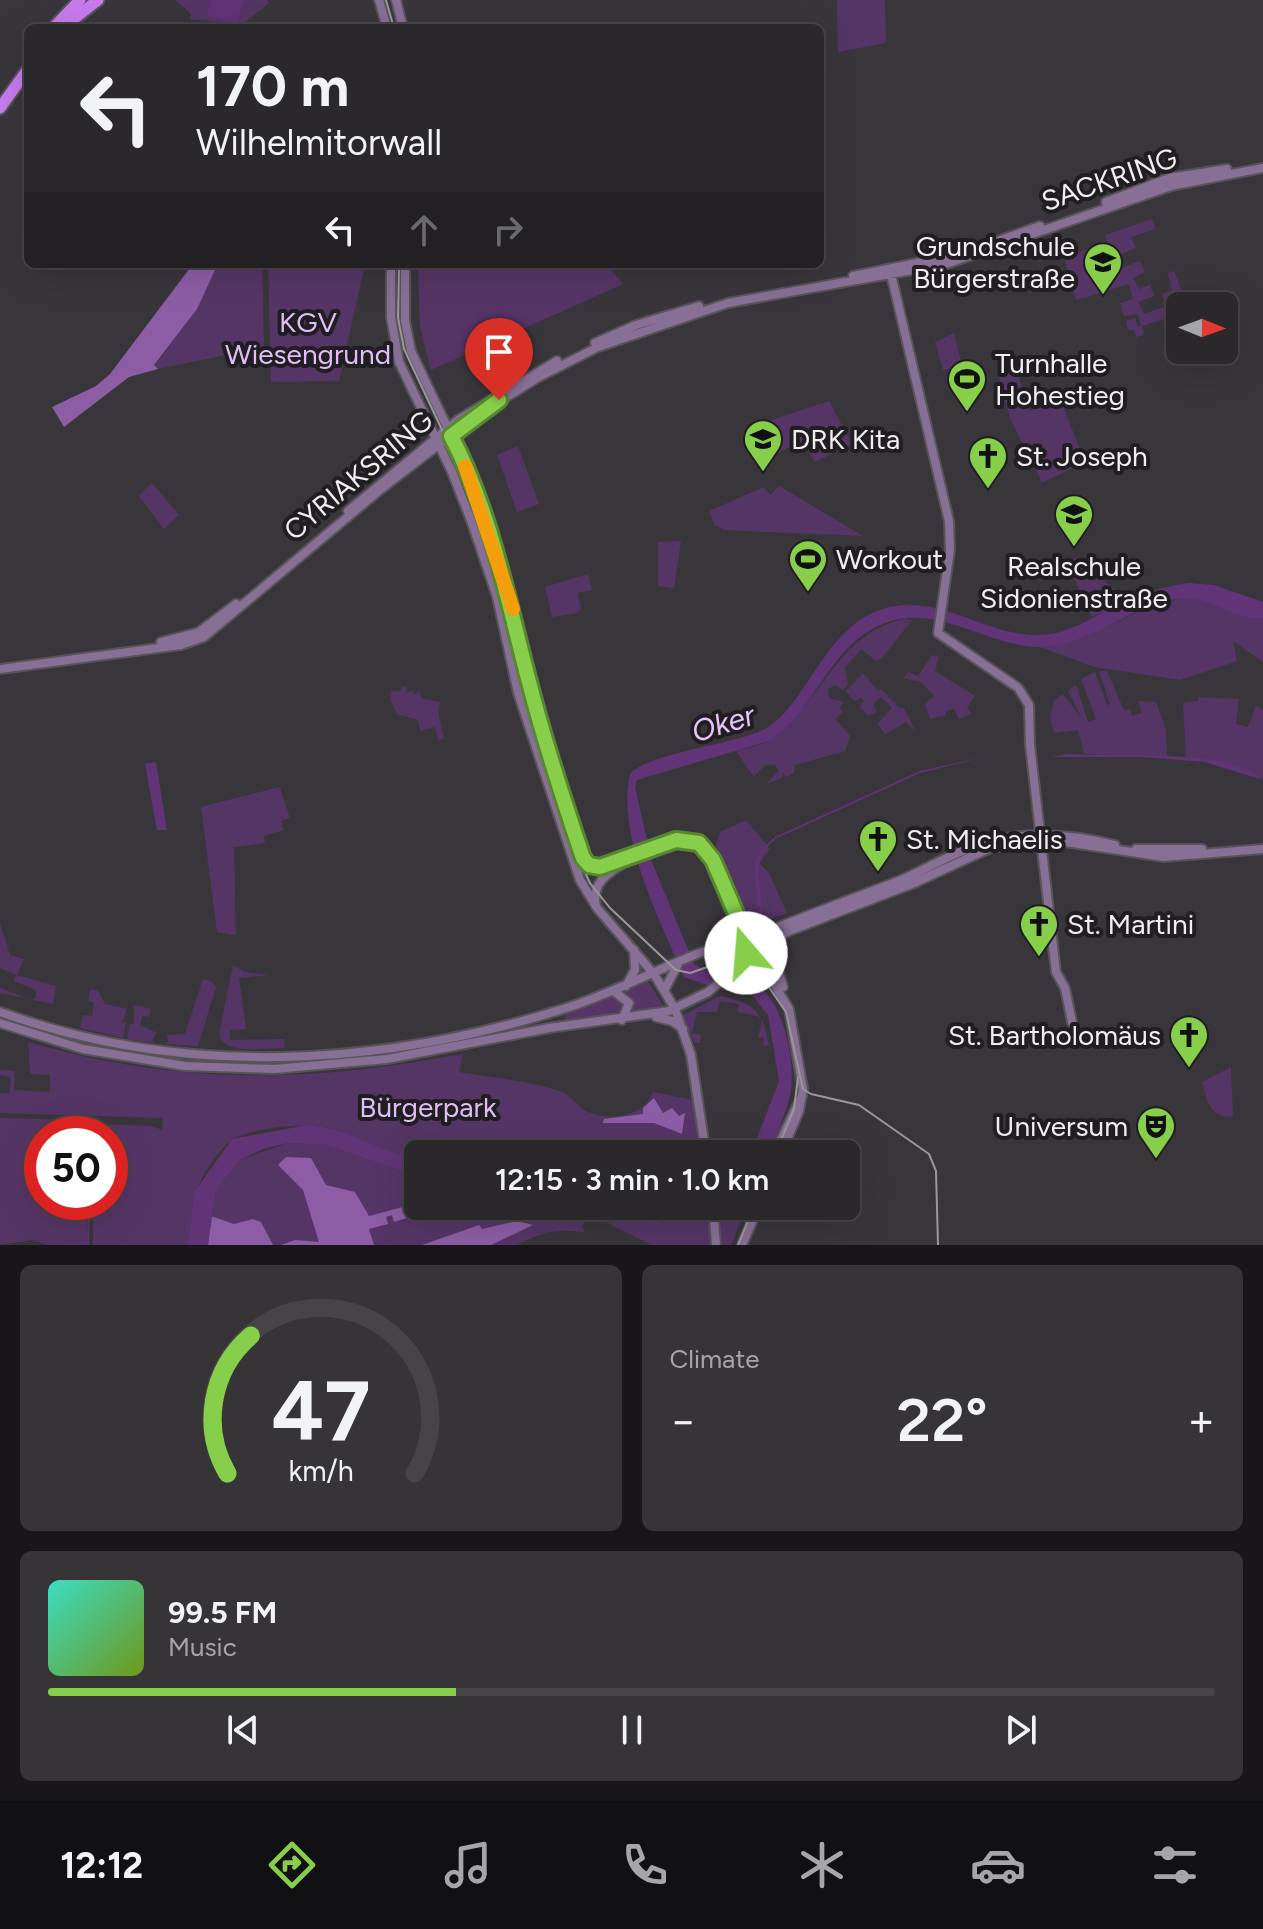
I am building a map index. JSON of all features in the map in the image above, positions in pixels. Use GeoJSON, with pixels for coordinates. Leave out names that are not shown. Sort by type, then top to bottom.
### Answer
{"type":"FeatureCollection","features":[{"type":"Feature","properties":{"kind":"highway"},"geometry":{"type":"LineString","coordinates":[[61,24],[77,0]]}},
{"type":"Feature","properties":{"kind":"highway"},"geometry":{"type":"LineString","coordinates":[[62,24],[91,0]]}},
{"type":"Feature","properties":{"kind":"highway"},"geometry":{"type":"LineString","coordinates":[[63,24],[98,0]]}},
{"type":"Feature","properties":{"kind":"highway"},"geometry":{"type":"LineString","coordinates":[[0,95],[24,63]]}},
{"type":"Feature","properties":{"kind":"highway"},"geometry":{"type":"LineString","coordinates":[[0,108],[24,75]]}},
{"type":"Feature","properties":{"kind":"main road"},"geometry":{"type":"LineString","coordinates":[[379,0],[386,24]]}},
{"type":"Feature","properties":{"kind":"main road"},"geometry":{"type":"LineString","coordinates":[[396,0],[402,24]]}},
{"type":"Feature","properties":{"kind":"main road","name":"SACKRING"},"geometry":{"type":"LineString","coordinates":[[892,272],[962,260],[1169,178],[1263,165]]}},
{"type":"Feature","properties":{"kind":"main road"},"geometry":{"type":"LineString","coordinates":[[391,268],[391,317],[396,354],[406,382],[464,500],[494,587],[517,687],[586,893],[654,974],[675,1009],[684,1030],[703,1140]]}},
{"type":"Feature","properties":{"kind":"main road"},"geometry":{"type":"LineString","coordinates":[[405,268],[408,343],[422,381],[470,477],[505,585],[531,690],[583,858],[593,867],[634,858]]}},
{"type":"Feature","properties":{"kind":"main road"},"geometry":{"type":"LineString","coordinates":[[892,272],[949,521],[946,583],[937,625],[942,637],[1018,688],[1029,705],[1047,909],[1056,972],[1065,988],[1072,1022]]}},
{"type":"Feature","properties":{"kind":"main road","name":"CYRIAKSRING"},"geometry":{"type":"LineString","coordinates":[[0,667],[181,645],[202,634],[496,394],[633,325],[780,292],[892,272]]}},
{"type":"Feature","properties":{"kind":"main road"},"geometry":{"type":"LineString","coordinates":[[0,1012],[85,1039],[151,1052],[225,1058],[302,1057],[387,1049],[476,1033],[614,992],[695,955],[912,884],[986,849],[1041,839],[1164,857],[1263,847]]}},
{"type":"Feature","properties":{"kind":"main road"},"geometry":{"type":"LineString","coordinates":[[598,910],[595,899],[600,880],[634,858],[676,840],[696,842],[708,852],[747,939],[749,955]]}},
{"type":"Feature","properties":{"kind":"main road"},"geometry":{"type":"LineString","coordinates":[[0,1023],[62,1043],[127,1058],[185,1066],[246,1069],[363,1063],[549,1028],[651,1016],[675,1009],[712,989],[749,955],[816,916]]}},
{"type":"Feature","properties":{"kind":"main road"},"geometry":{"type":"LineString","coordinates":[[739,926],[763,934]]}},
{"type":"Feature","properties":{"kind":"main road"},"geometry":{"type":"LineString","coordinates":[[775,938],[773,953],[801,1070],[802,1096],[786,1140]]}},
{"type":"Feature","properties":{"kind":"main road"},"geometry":{"type":"LineString","coordinates":[[626,987],[635,970],[634,950]]}},
{"type":"Feature","properties":{"kind":"main road"},"geometry":{"type":"LineString","coordinates":[[709,950],[749,955],[766,968],[787,1002]]}},
{"type":"Feature","properties":{"kind":"main road"},"geometry":{"type":"LineString","coordinates":[[665,989],[677,963]]}},
{"type":"Feature","properties":{"kind":"main road"},"geometry":{"type":"LineString","coordinates":[[665,989],[692,1002]]}},
{"type":"Feature","properties":{"kind":"main road"},"geometry":{"type":"LineString","coordinates":[[614,992],[629,1003],[622,1020]]}},
{"type":"Feature","properties":{"kind":"main road"},"geometry":{"type":"LineString","coordinates":[[651,1016],[672,1021],[684,1030]]}},
{"type":"Feature","properties":{"kind":"main road"},"geometry":{"type":"LineString","coordinates":[[780,1140],[802,1096]]}},
{"type":"Feature","properties":{"kind":"main road"},"geometry":{"type":"LineString","coordinates":[[714,1220],[716,1245]]}},
{"type":"Feature","properties":{"kind":"main road"},"geometry":{"type":"LineString","coordinates":[[742,1245],[753,1220]]}},
{"type":"Feature","properties":{"kind":"green space"},"geometry":{"type":"Polygon","coordinates":[[[176,0],[267,0],[269,3],[243,24],[190,19],[191,14],[176,0]]]}},
{"type":"Feature","properties":{"kind":"green space"},"geometry":{"type":"Polygon","coordinates":[[[837,0],[885,0],[886,43],[838,52],[837,0]]]}},
{"type":"Feature","properties":{"kind":"green space"},"geometry":{"type":"Polygon","coordinates":[[[1152,219],[1156,229],[1131,237],[1136,248],[1118,255],[1121,268],[1140,261],[1145,272],[1133,278],[1139,289],[1150,285],[1154,296],[1138,302],[1144,314],[1166,306],[1166,318],[1142,326],[1144,335],[1136,337],[1134,330],[1128,330],[1126,321],[1135,318],[1138,327],[1141,326],[1138,314],[1124,316],[1120,303],[1133,299],[1129,284],[1076,300],[1064,258],[1107,242],[1110,250],[1105,235],[1152,219]]]}},
{"type":"Feature","properties":{"kind":"green space"},"geometry":{"type":"Polygon","coordinates":[[[216,268],[262,268],[264,347],[158,369],[154,366],[197,309],[216,268]]]}},
{"type":"Feature","properties":{"kind":"green space","name":"KGV Wiesengrund"},"geometry":{"type":"Polygon","coordinates":[[[268,268],[364,268],[339,381],[271,382],[268,268]]]}},
{"type":"Feature","properties":{"kind":"green space"},"geometry":{"type":"Polygon","coordinates":[[[610,268],[623,284],[431,370],[420,328],[418,270],[610,268]]]}},
{"type":"Feature","properties":{"kind":"green space"},"geometry":{"type":"Polygon","coordinates":[[[1174,271],[1182,292],[1167,292],[1172,290],[1168,273],[1174,271]]]}},
{"type":"Feature","properties":{"kind":"green space"},"geometry":{"type":"Polygon","coordinates":[[[954,333],[962,366],[943,370],[935,342],[954,333]]]}},
{"type":"Feature","properties":{"kind":"green space"},"geometry":{"type":"Polygon","coordinates":[[[1017,371],[1029,411],[1059,396],[1085,462],[1042,483],[1010,418],[999,377],[1017,371]]]}},
{"type":"Feature","properties":{"kind":"green space"},"geometry":{"type":"Polygon","coordinates":[[[829,401],[852,444],[815,462],[803,440],[772,456],[753,426],[829,401]]]}},
{"type":"Feature","properties":{"kind":"green space"},"geometry":{"type":"Polygon","coordinates":[[[518,446],[539,504],[517,512],[497,455],[518,446]]]}},
{"type":"Feature","properties":{"kind":"green space"},"geometry":{"type":"Polygon","coordinates":[[[152,483],[179,515],[164,529],[139,496],[152,483]]]}},
{"type":"Feature","properties":{"kind":"green space"},"geometry":{"type":"Polygon","coordinates":[[[779,486],[863,536],[724,530],[715,525],[709,511],[764,487],[770,495],[779,486]]]}},
{"type":"Feature","properties":{"kind":"green space"},"geometry":{"type":"Polygon","coordinates":[[[681,541],[674,588],[658,586],[658,542],[681,541]]]}},
{"type":"Feature","properties":{"kind":"green space"},"geometry":{"type":"Polygon","coordinates":[[[1077,558],[1127,600],[1092,617],[1073,576],[1059,565],[1077,558]]]}},
{"type":"Feature","properties":{"kind":"green space"},"geometry":{"type":"Polygon","coordinates":[[[588,574],[592,590],[578,593],[581,608],[577,613],[552,617],[545,587],[588,574]]]}},
{"type":"Feature","properties":{"kind":"green space"},"geometry":{"type":"Polygon","coordinates":[[[1191,597],[1263,618],[1263,662],[1233,641],[1237,661],[1180,680],[1094,667],[1040,647],[1078,638],[1152,607],[1191,597]]]}},
{"type":"Feature","properties":{"kind":"green space"},"geometry":{"type":"Polygon","coordinates":[[[904,619],[912,620],[881,659],[875,660],[861,649],[845,667],[848,684],[843,690],[835,685],[828,689],[829,698],[844,702],[839,707],[843,712],[835,719],[850,736],[845,751],[795,765],[794,773],[786,777],[783,772],[782,778],[766,784],[779,771],[775,765],[765,765],[754,777],[736,751],[771,739],[789,724],[862,639],[881,627],[904,619]]]}},
{"type":"Feature","properties":{"kind":"green space"},"geometry":{"type":"Polygon","coordinates":[[[932,655],[939,657],[935,671],[975,696],[967,707],[972,714],[959,719],[954,708],[945,712],[946,715],[930,719],[925,704],[934,696],[921,682],[904,678],[908,672],[918,676],[932,655]]]}},
{"type":"Feature","properties":{"kind":"green space"},"geometry":{"type":"Polygon","coordinates":[[[1099,671],[1107,671],[1124,710],[1130,709],[1132,716],[1142,713],[1138,701],[1156,702],[1166,730],[1167,757],[1084,754],[1078,730],[1054,733],[1050,719],[1054,701],[1063,694],[1082,719],[1068,691],[1076,685],[1088,722],[1096,719],[1081,679],[1095,672],[1107,705],[1110,704],[1099,671]]]}},
{"type":"Feature","properties":{"kind":"green space"},"geometry":{"type":"Polygon","coordinates":[[[863,673],[878,691],[881,689],[899,708],[904,708],[915,731],[906,722],[885,734],[877,724],[892,708],[881,697],[873,704],[877,712],[868,716],[860,707],[864,701],[861,698],[854,701],[846,691],[863,673]]]}},
{"type":"Feature","properties":{"kind":"green space"},"geometry":{"type":"Polygon","coordinates":[[[403,686],[407,687],[406,693],[413,690],[415,695],[419,690],[421,698],[440,702],[438,711],[444,739],[438,740],[435,727],[420,731],[418,720],[397,714],[390,700],[391,691],[401,691],[403,686]]]}},
{"type":"Feature","properties":{"kind":"green space"},"geometry":{"type":"Polygon","coordinates":[[[1199,697],[1239,699],[1236,724],[1248,727],[1256,706],[1263,710],[1263,778],[1234,767],[1186,758],[1183,703],[1198,701],[1199,697]]]}},
{"type":"Feature","properties":{"kind":"green space"},"geometry":{"type":"Polygon","coordinates":[[[280,787],[290,818],[281,821],[284,830],[264,836],[265,843],[234,847],[236,935],[217,932],[201,807],[280,787]]]}},
{"type":"Feature","properties":{"kind":"green space"},"geometry":{"type":"Polygon","coordinates":[[[746,820],[770,849],[759,863],[769,873],[787,913],[753,925],[748,923],[716,846],[720,832],[746,820]]]}},
{"type":"Feature","properties":{"kind":"green space"},"geometry":{"type":"Polygon","coordinates":[[[0,923],[10,955],[24,959],[17,975],[56,986],[53,1004],[32,1000],[36,998],[36,990],[14,981],[16,975],[0,968],[0,923]]]}},
{"type":"Feature","properties":{"kind":"green space"},"geometry":{"type":"Polygon","coordinates":[[[233,965],[245,972],[269,975],[239,978],[246,1029],[230,1030],[230,1040],[284,1039],[285,1048],[237,1048],[223,1041],[219,1034],[233,965]]]}},
{"type":"Feature","properties":{"kind":"green space"},"geometry":{"type":"Polygon","coordinates":[[[203,979],[211,981],[216,987],[198,1046],[163,1044],[168,1042],[167,1035],[185,1034],[203,979]]]}},
{"type":"Feature","properties":{"kind":"green space"},"geometry":{"type":"Polygon","coordinates":[[[647,980],[666,1009],[631,1013],[631,1000],[622,991],[647,980]]]}},
{"type":"Feature","properties":{"kind":"green space"},"geometry":{"type":"Polygon","coordinates":[[[0,988],[28,999],[0,993],[0,988]]]}},
{"type":"Feature","properties":{"kind":"green space"},"geometry":{"type":"Polygon","coordinates":[[[90,989],[98,991],[105,1004],[127,1009],[122,1022],[126,1023],[123,1038],[80,1028],[83,1015],[92,1016],[94,1002],[88,1001],[90,989]]]}},
{"type":"Feature","properties":{"kind":"green space"},"geometry":{"type":"Polygon","coordinates":[[[612,995],[627,1003],[622,1016],[563,1024],[567,1011],[612,995]]]}},
{"type":"Feature","properties":{"kind":"green space"},"geometry":{"type":"Polygon","coordinates":[[[720,996],[742,1002],[755,1010],[761,1019],[738,1012],[739,1004],[720,1001],[717,1012],[697,1012],[692,1033],[701,1035],[700,1043],[695,1043],[681,1016],[720,996]]]}},
{"type":"Feature","properties":{"kind":"green space"},"geometry":{"type":"Polygon","coordinates":[[[134,1005],[151,1009],[149,1017],[142,1016],[140,1025],[157,1033],[152,1040],[156,1043],[127,1039],[130,1024],[134,1024],[134,1005]]]}},
{"type":"Feature","properties":{"kind":"green space"},"geometry":{"type":"Polygon","coordinates":[[[762,1020],[769,1046],[763,1045],[764,1038],[758,1037],[762,1020]]]}},
{"type":"Feature","properties":{"kind":"green space","name":"Bürgerpark"},"geometry":{"type":"Polygon","coordinates":[[[28,1042],[139,1067],[245,1075],[351,1071],[463,1054],[459,1072],[554,1089],[597,1115],[616,1116],[635,1112],[653,1092],[698,1101],[702,1140],[404,1140],[404,1156],[332,1129],[310,1126],[269,1128],[235,1138],[211,1163],[198,1188],[188,1245],[93,1245],[93,1220],[128,1220],[128,1125],[152,1126],[162,1130],[163,1118],[0,1113],[0,1093],[9,1094],[11,1077],[0,1075],[0,1070],[15,1071],[14,1090],[50,1092],[50,1075],[30,1074],[28,1042]]]}},
{"type":"Feature","properties":{"kind":"green space"},"geometry":{"type":"Polygon","coordinates":[[[1231,1067],[1233,1117],[1225,1117],[1214,1112],[1202,1082],[1231,1067]]]}},
{"type":"Feature","properties":{"kind":"green space"},"geometry":{"type":"Polygon","coordinates":[[[0,1118],[24,1119],[24,1220],[87,1220],[87,1245],[48,1245],[31,1240],[0,1245],[0,1118]]]}},
{"type":"Feature","properties":{"kind":"green space","name":"Bürgerpark"},"geometry":{"type":"Polygon","coordinates":[[[288,1143],[327,1145],[404,1172],[404,1220],[586,1220],[582,1227],[586,1233],[550,1232],[517,1245],[208,1245],[216,1190],[240,1160],[288,1143]]]}},
{"type":"Feature","properties":{"kind":"green space","name":"Bürgerpark"},"geometry":{"type":"Polygon","coordinates":[[[603,1220],[710,1220],[711,1245],[651,1245],[603,1220]]]}},
{"type":"Feature","properties":{"kind":"green space"},"geometry":{"type":"Polygon","coordinates":[[[717,1220],[741,1220],[731,1245],[718,1245],[717,1220]]]}},
{"type":"Feature","properties":{"kind":"shaded area"},"geometry":{"type":"Polygon","coordinates":[[[211,0],[243,0],[237,23],[207,16],[211,0]]]}},
{"type":"Feature","properties":{"kind":"shaded area"},"geometry":{"type":"Polygon","coordinates":[[[190,268],[216,268],[197,309],[154,365],[158,369],[129,377],[64,427],[52,407],[96,386],[110,374],[190,268]]]}},
{"type":"Feature","properties":{"kind":"shaded area"},"geometry":{"type":"Polygon","coordinates":[[[1189,583],[1214,585],[1263,602],[1263,618],[1242,616],[1201,600],[1176,599],[1142,609],[1075,640],[1040,647],[1000,640],[940,621],[900,619],[862,635],[834,664],[785,729],[769,741],[637,780],[635,787],[652,862],[694,964],[712,974],[759,986],[775,1006],[786,1034],[792,1077],[787,1106],[774,1140],[756,1140],[779,1081],[768,1015],[751,994],[719,989],[684,977],[653,904],[635,850],[627,798],[630,774],[639,767],[671,755],[761,731],[789,707],[841,636],[877,611],[920,605],[1000,629],[1042,635],[1074,627],[1125,601],[1189,583]]]}},
{"type":"Feature","properties":{"kind":"shaded area"},"geometry":{"type":"Polygon","coordinates":[[[1067,754],[1200,759],[1248,770],[1263,780],[1205,762],[1143,757],[1051,757],[1067,754]]]}},
{"type":"Feature","properties":{"kind":"shaded area"},"geometry":{"type":"Polygon","coordinates":[[[984,757],[920,773],[775,839],[759,866],[763,917],[759,917],[755,866],[758,857],[775,837],[920,771],[984,757]]]}},
{"type":"Feature","properties":{"kind":"shaded area"},"geometry":{"type":"Polygon","coordinates":[[[156,762],[167,830],[157,830],[145,764],[156,762]]]}},
{"type":"Feature","properties":{"kind":"shaded area"},"geometry":{"type":"Polygon","coordinates":[[[654,1098],[663,1113],[672,1108],[679,1116],[685,1113],[682,1134],[654,1123],[603,1123],[604,1119],[643,1114],[643,1108],[654,1098]]]}},
{"type":"Feature","properties":{"kind":"shaded area"},"geometry":{"type":"Polygon","coordinates":[[[307,1125],[321,1127],[404,1156],[404,1172],[327,1145],[288,1143],[263,1149],[240,1160],[216,1190],[208,1245],[188,1245],[195,1191],[232,1139],[307,1125]]]}},
{"type":"Feature","properties":{"kind":"shaded area"},"geometry":{"type":"Polygon","coordinates":[[[286,1157],[311,1158],[326,1185],[355,1192],[369,1216],[404,1207],[404,1219],[394,1222],[392,1215],[386,1217],[388,1224],[369,1229],[374,1245],[281,1245],[295,1240],[319,1242],[303,1190],[278,1165],[286,1157]]]}},
{"type":"Feature","properties":{"kind":"shaded area"},"geometry":{"type":"Polygon","coordinates":[[[211,1216],[234,1224],[253,1219],[261,1222],[273,1245],[208,1245],[211,1216]]]}},
{"type":"Feature","properties":{"kind":"shaded area"},"geometry":{"type":"Polygon","coordinates":[[[638,1220],[660,1220],[659,1224],[638,1220]]]}},
{"type":"Feature","properties":{"kind":"shaded area"},"geometry":{"type":"Polygon","coordinates":[[[517,1221],[533,1225],[491,1245],[422,1245],[479,1225],[482,1229],[517,1221]]]}},
{"type":"Feature","properties":{"kind":"waterway"},"geometry":{"type":"LineString","coordinates":[[88,1245],[89,1220]]}},
{"type":"Feature","properties":{"kind":"tram line"},"geometry":{"type":"LineString","coordinates":[[386,0],[393,24]]}},
{"type":"Feature","properties":{"kind":"tram line"},"geometry":{"type":"LineString","coordinates":[[399,268],[398,318],[404,349],[450,447],[499,579],[527,699],[580,862],[590,883],[610,908],[676,970],[690,973],[731,959],[757,970],[786,1012],[803,1089],[811,1094],[859,1105],[929,1154],[936,1171],[938,1245]]}},
{"type":"Feature","properties":{"kind":"tram line"},"geometry":{"type":"LineString","coordinates":[[781,1140],[794,1109],[798,1077]]}},
{"type":"Feature","properties":{"kind":"tram line"},"geometry":{"type":"LineString","coordinates":[[738,1245],[748,1220]]}},
{"type":"Feature","properties":{"kind":"slow traffic"},"geometry":{"type":"LineString","coordinates":[[465,466],[513,609]]}},
{"type":"Feature","properties":{"kind":"place","name":"Grundschule Bürgerstraße"},"geometry":{"type":"Point","coordinates":[1103,296]}},
{"type":"Feature","properties":{"kind":"place","name":"Turnhalle Hohestieg"},"geometry":{"type":"Point","coordinates":[967,413]}},
{"type":"Feature","properties":{"kind":"place","name":"DRK Kita"},"geometry":{"type":"Point","coordinates":[763,473]}},
{"type":"Feature","properties":{"kind":"place","name":"St. Joseph"},"geometry":{"type":"Point","coordinates":[988,490]}},
{"type":"Feature","properties":{"kind":"place","name":"Realschule Sidonienstraße"},"geometry":{"type":"Point","coordinates":[1074,548]}},
{"type":"Feature","properties":{"kind":"place","name":"Workout"},"geometry":{"type":"Point","coordinates":[808,593]}},
{"type":"Feature","properties":{"kind":"place","name":"St. Michaelis"},"geometry":{"type":"Point","coordinates":[878,873]}},
{"type":"Feature","properties":{"kind":"place","name":"St. Martini"},"geometry":{"type":"Point","coordinates":[1039,958]}},
{"type":"Feature","properties":{"kind":"place","name":"St. Bartholomäus"},"geometry":{"type":"Point","coordinates":[1189,1069]}},
{"type":"Feature","properties":{"kind":"place","name":"Universum"},"geometry":{"type":"Point","coordinates":[1156,1160]}},
{"type":"Feature","properties":{"kind":"route"},"geometry":{"type":"LineString","coordinates":[[499,400],[451,436],[470,477],[511,603],[540,724],[583,858],[589,865],[600,867],[633,858],[676,840],[699,843],[713,860],[735,918],[747,939],[746,953]]}},
{"type":"Feature","properties":{"kind":"water label","name":"Oker"},"geometry":{"type":"Point","coordinates":[723,723]}}]}
